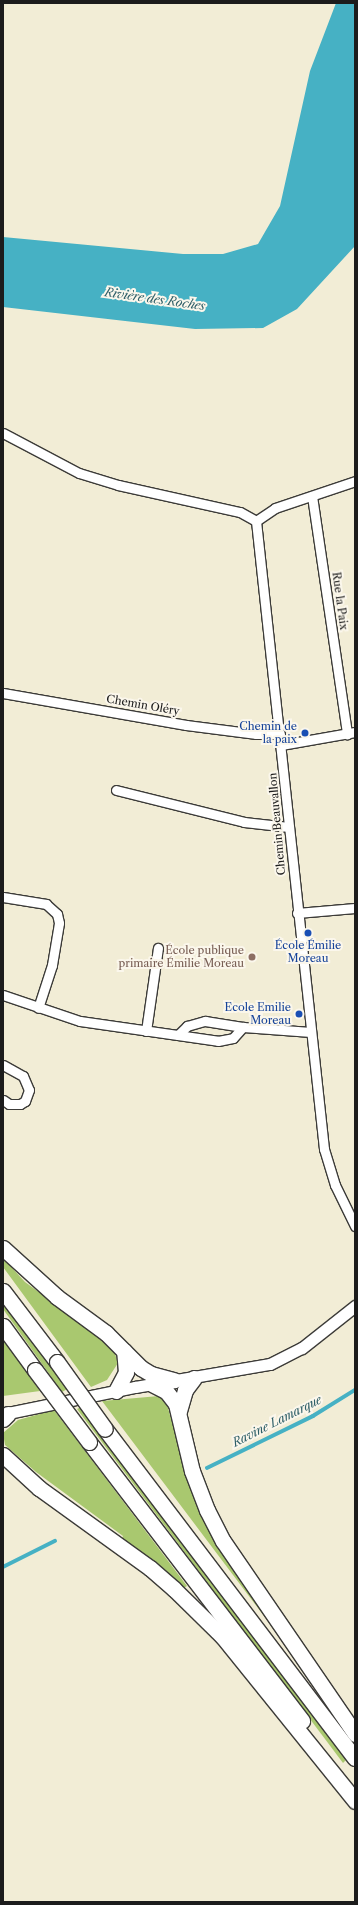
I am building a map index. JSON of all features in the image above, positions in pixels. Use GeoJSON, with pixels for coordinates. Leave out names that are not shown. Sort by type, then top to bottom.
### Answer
{"type":"FeatureCollection","features":[{"type":"Feature","properties":{"kind":"highway"},"geometry":{"type":"LineString","coordinates":[[3,1248],[27,1272],[106,1333],[146,1371],[174,1380]]}},
{"type":"Feature","properties":{"kind":"highway"},"geometry":{"type":"LineString","coordinates":[[3,1291],[355,1758]]}},
{"type":"Feature","properties":{"kind":"highway"},"geometry":{"type":"LineString","coordinates":[[3,1326],[89,1442],[300,1717],[355,1796]]}},
{"type":"Feature","properties":{"kind":"highway"},"geometry":{"type":"LineString","coordinates":[[116,1391],[126,1372],[124,1351]]}},
{"type":"Feature","properties":{"kind":"highway"},"geometry":{"type":"LineString","coordinates":[[194,1378],[182,1396],[179,1411],[184,1442],[192,1471],[207,1510],[223,1541],[355,1734]]}},
{"type":"Feature","properties":{"kind":"highway"},"geometry":{"type":"LineString","coordinates":[[152,1384],[166,1391],[179,1411]]}},
{"type":"Feature","properties":{"kind":"highway"},"geometry":{"type":"LineString","coordinates":[[3,1451],[8,1460],[39,1488],[150,1568],[222,1636],[355,1801]]}},
{"type":"Feature","properties":{"kind":"street"},"geometry":{"type":"LineString","coordinates":[[3,433],[79,473],[118,485],[240,512],[256,521],[275,508],[355,481]]}},
{"type":"Feature","properties":{"kind":"street","name":"Rue la Paix"},"geometry":{"type":"LineString","coordinates":[[312,496],[351,733]]}},
{"type":"Feature","properties":{"kind":"street","name":"Chemin Beauvallon"},"geometry":{"type":"LineString","coordinates":[[256,521],[280,734],[297,913],[324,1149],[335,1185],[352,1211],[355,1226]]}},
{"type":"Feature","properties":{"kind":"street","name":"Chemin Oléry"},"geometry":{"type":"LineString","coordinates":[[3,693],[186,725],[256,734],[280,734]]}},
{"type":"Feature","properties":{"kind":"street"},"geometry":{"type":"LineString","coordinates":[[281,745],[351,733]]}},
{"type":"Feature","properties":{"kind":"street"},"geometry":{"type":"LineString","coordinates":[[116,790],[244,822],[289,827]]}},
{"type":"Feature","properties":{"kind":"street"},"geometry":{"type":"LineString","coordinates":[[3,897],[46,904],[57,914],[59,923],[52,965],[38,1008]]}},
{"type":"Feature","properties":{"kind":"street"},"geometry":{"type":"LineString","coordinates":[[297,913],[355,908]]}},
{"type":"Feature","properties":{"kind":"street"},"geometry":{"type":"LineString","coordinates":[[146,1031],[158,948]]}},
{"type":"Feature","properties":{"kind":"street"},"geometry":{"type":"LineString","coordinates":[[3,995],[80,1021],[146,1031],[226,1041],[237,1034],[242,1027]]}},
{"type":"Feature","properties":{"kind":"street"},"geometry":{"type":"LineString","coordinates":[[178,1035],[187,1026],[205,1021],[242,1027],[311,1032]]}},
{"type":"Feature","properties":{"kind":"street"},"geometry":{"type":"LineString","coordinates":[[3,1065],[23,1076],[28,1090],[25,1101],[20,1104],[9,1104],[3,1100]]}},
{"type":"Feature","properties":{"kind":"street"},"geometry":{"type":"LineString","coordinates":[[5,1416],[116,1391],[174,1380],[253,1368],[282,1360],[302,1348],[355,1306]]}},
{"type":"Feature","properties":{"kind":"green space"},"geometry":{"type":"Polygon","coordinates":[[[3,1258],[25,1282],[103,1339],[114,1351],[118,1363],[107,1380],[91,1387],[3,1267],[3,1258]]]}},
{"type":"Feature","properties":{"kind":"green space"},"geometry":{"type":"Polygon","coordinates":[[[3,1302],[69,1388],[62,1392],[3,1309],[3,1302]]]}},
{"type":"Feature","properties":{"kind":"green space"},"geometry":{"type":"Polygon","coordinates":[[[3,1340],[40,1391],[3,1396],[3,1340]]]}},
{"type":"Feature","properties":{"kind":"green space"},"geometry":{"type":"Polygon","coordinates":[[[159,1396],[166,1401],[194,1499],[282,1640],[102,1401],[159,1396]]]}},
{"type":"Feature","properties":{"kind":"green space"},"geometry":{"type":"Polygon","coordinates":[[[83,1406],[346,1760],[343,1763],[77,1409],[83,1406]]]}},
{"type":"Feature","properties":{"kind":"green space"},"geometry":{"type":"Polygon","coordinates":[[[54,1410],[187,1586],[184,1588],[122,1539],[123,1536],[36,1472],[5,1445],[3,1433],[18,1420],[54,1410]]]}},
{"type":"Feature","properties":{"kind":"water","name":"Rivière des Roches"},"geometry":{"type":"Polygon","coordinates":[[[336,3],[355,3],[355,246],[297,309],[263,328],[195,329],[3,307],[3,237],[183,254],[223,254],[258,244],[280,206],[310,71],[336,3]]]}},
{"type":"Feature","properties":{"kind":"waterway","name":"Ravine Lamarque"},"geometry":{"type":"LineString","coordinates":[[207,1468],[313,1416],[355,1390]]}},
{"type":"Feature","properties":{"kind":"waterway","name":"Ravine Lamarque"},"geometry":{"type":"LineString","coordinates":[[3,1567],[55,1541]]}},
{"type":"Feature","properties":{"kind":"place","name":"Chemin de la paix"},"geometry":{"type":"Point","coordinates":[305,733]}},
{"type":"Feature","properties":{"kind":"place","name":"École Émilie Moreau"},"geometry":{"type":"Point","coordinates":[308,933]}},
{"type":"Feature","properties":{"kind":"place","name":"École publique primaire Émilie Moreau"},"geometry":{"type":"Point","coordinates":[252,957]}},
{"type":"Feature","properties":{"kind":"place","name":"Ecole Emilie Moreau"},"geometry":{"type":"Point","coordinates":[299,1014]}}]}
